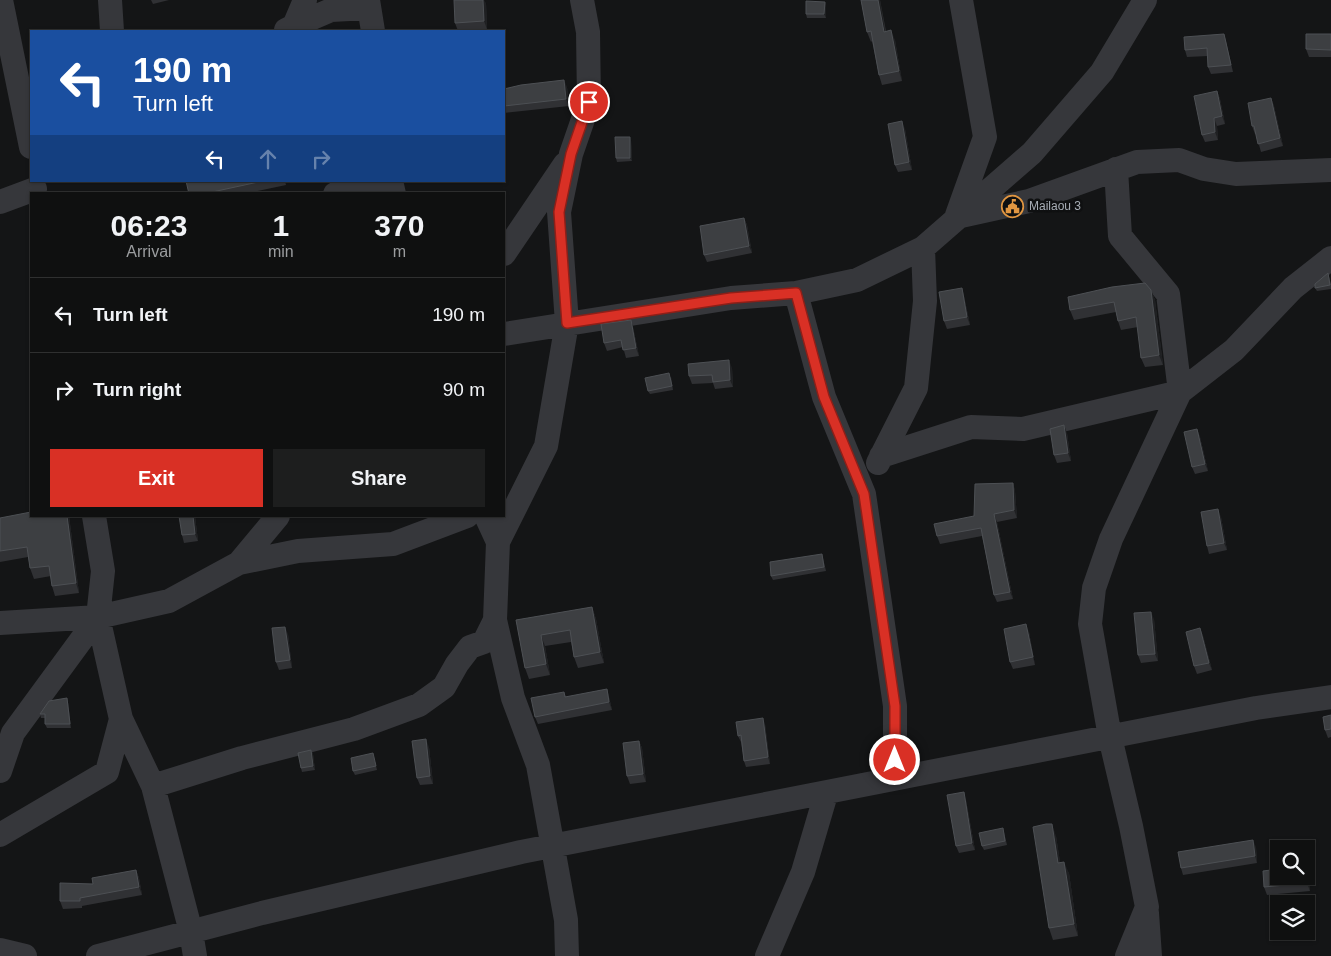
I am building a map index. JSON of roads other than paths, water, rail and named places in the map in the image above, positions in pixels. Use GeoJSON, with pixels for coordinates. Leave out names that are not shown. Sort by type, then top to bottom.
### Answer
{"type":"FeatureCollection","features":[{"type":"Feature","properties":{"kind":"street"},"geometry":{"type":"LineString","coordinates":[[2,0],[23,75],[30,138]]}},
{"type":"Feature","properties":{"kind":"street"},"geometry":{"type":"LineString","coordinates":[[110,0],[112,30]]}},
{"type":"Feature","properties":{"kind":"street"},"geometry":{"type":"LineString","coordinates":[[289,29],[305,0]]}},
{"type":"Feature","properties":{"kind":"street"},"geometry":{"type":"LineString","coordinates":[[582,0],[588,32]]}},
{"type":"Feature","properties":{"kind":"street"},"geometry":{"type":"LineString","coordinates":[[567,956],[566,920],[538,765],[514,698],[495,620],[498,542],[511,501],[546,446],[567,323],[559,212],[571,154],[589,102],[588,32],[592,0]]}},
{"type":"Feature","properties":{"kind":"street"},"geometry":{"type":"LineString","coordinates":[[956,217],[985,137],[961,0]]}},
{"type":"Feature","properties":{"kind":"street"},"geometry":{"type":"LineString","coordinates":[[505,334],[731,298],[796,293],[857,280],[923,248],[956,217],[1032,153],[1102,72],[1145,0]]}},
{"type":"Feature","properties":{"kind":"street"},"geometry":{"type":"LineString","coordinates":[[289,29],[331,10],[370,13]]}},
{"type":"Feature","properties":{"kind":"street"},"geometry":{"type":"LineString","coordinates":[[505,253],[571,154]]}},
{"type":"Feature","properties":{"kind":"street"},"geometry":{"type":"LineString","coordinates":[[956,217],[1029,201],[1137,162],[1179,160],[1204,169],[1236,174],[1331,170]]}},
{"type":"Feature","properties":{"kind":"street"},"geometry":{"type":"LineString","coordinates":[[1116,169],[1120,236],[1168,294],[1180,392],[1111,539],[1094,588],[1090,624],[1110,737],[1131,826],[1147,908],[1150,956]]}},
{"type":"Feature","properties":{"kind":"street"},"geometry":{"type":"LineString","coordinates":[[341,192],[374,182]]}},
{"type":"Feature","properties":{"kind":"street"},"geometry":{"type":"LineString","coordinates":[[0,202],[36,188]]}},
{"type":"Feature","properties":{"kind":"street"},"geometry":{"type":"LineString","coordinates":[[864,494],[916,388],[926,301],[923,248]]}},
{"type":"Feature","properties":{"kind":"street"},"geometry":{"type":"LineString","coordinates":[[881,456],[971,427],[1023,429],[1180,392],[1234,350],[1293,288],[1331,258]]}},
{"type":"Feature","properties":{"kind":"street"},"geometry":{"type":"LineString","coordinates":[[796,293],[824,397],[864,494],[895,706],[895,778]]}},
{"type":"Feature","properties":{"kind":"street"},"geometry":{"type":"LineString","coordinates":[[94,517],[103,571],[98,617],[121,719],[153,786],[191,932],[195,956]]}},
{"type":"Feature","properties":{"kind":"street"},"geometry":{"type":"LineString","coordinates":[[239,563],[277,517]]}},
{"type":"Feature","properties":{"kind":"street"},"geometry":{"type":"LineString","coordinates":[[0,623],[98,617],[169,601],[239,563],[298,551],[394,544],[464,517]]}},
{"type":"Feature","properties":{"kind":"street"},"geometry":{"type":"LineString","coordinates":[[486,517],[498,542]]}},
{"type":"Feature","properties":{"kind":"street"},"geometry":{"type":"LineString","coordinates":[[0,771],[13,733],[98,617]]}},
{"type":"Feature","properties":{"kind":"street"},"geometry":{"type":"LineString","coordinates":[[153,786],[242,758],[354,729],[419,705],[444,687],[457,664],[470,647],[484,642],[495,620]]}},
{"type":"Feature","properties":{"kind":"street"},"geometry":{"type":"LineString","coordinates":[[98,956],[325,898],[521,852],[826,794],[895,778],[1256,708],[1331,697]]}},
{"type":"Feature","properties":{"kind":"street"},"geometry":{"type":"LineString","coordinates":[[0,834],[108,772],[121,719]]}},
{"type":"Feature","properties":{"kind":"street"},"geometry":{"type":"LineString","coordinates":[[767,956],[803,872],[826,794]]}},
{"type":"Feature","properties":{"kind":"street"},"geometry":{"type":"LineString","coordinates":[[1127,956],[1147,908]]}},
{"type":"Feature","properties":{"kind":"street"},"geometry":{"type":"LineString","coordinates":[[0,950],[25,956]]}},
{"type":"Feature","properties":{"kind":"place","name":"Mailaou 3"},"geometry":{"type":"Point","coordinates":[1013,206]}}]}
